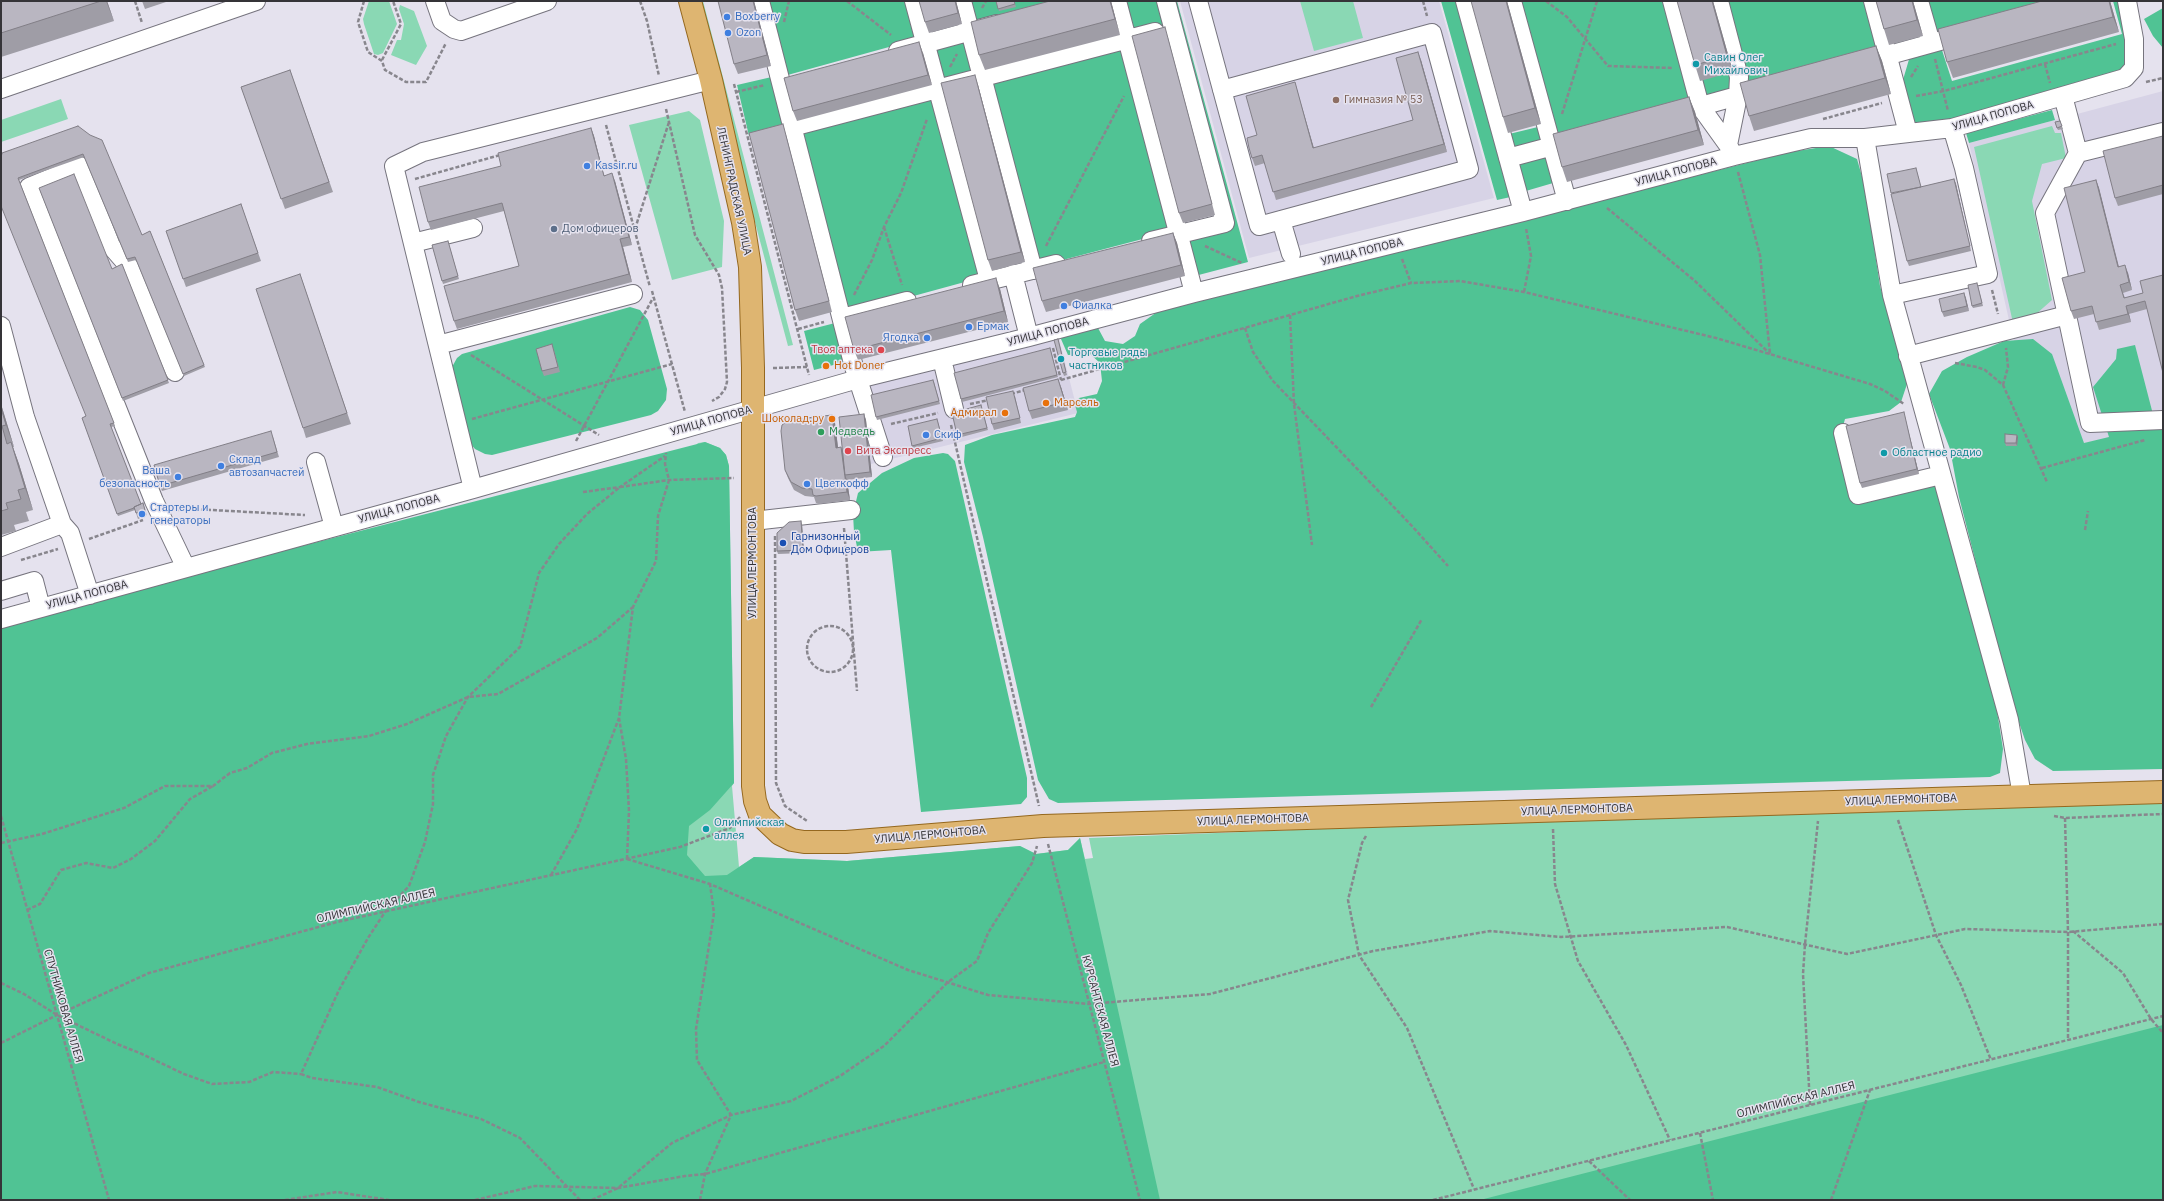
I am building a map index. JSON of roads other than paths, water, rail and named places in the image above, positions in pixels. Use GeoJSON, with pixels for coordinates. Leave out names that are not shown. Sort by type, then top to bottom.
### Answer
{"type":"FeatureCollection","features":[{"type":"Feature","properties":{"kind":"main road","name":"ЛЕНИНГРАДСКАЯ УЛИЦА"},"geometry":{"type":"LineString","coordinates":[[690,1],[721,79],[750,267],[753,409]]}},
{"type":"Feature","properties":{"kind":"main road","name":"УЛИЦА ЛЕРМОНТОВА"},"geometry":{"type":"LineString","coordinates":[[753,409],[753,786],[755,801],[760,815],[771,828],[792,840],[804,842],[846,842],[1043,826],[2163,792]]}},
{"type":"Feature","properties":{"kind":"street"},"geometry":{"type":"LineString","coordinates":[[1,89],[256,1]]}},
{"type":"Feature","properties":{"kind":"street"},"geometry":{"type":"LineString","coordinates":[[435,1],[442,21],[462,31],[547,1]]}},
{"type":"Feature","properties":{"kind":"street"},"geometry":{"type":"LineString","coordinates":[[760,1],[788,80],[792,127],[858,379],[883,458]]}},
{"type":"Feature","properties":{"kind":"street"},"geometry":{"type":"LineString","coordinates":[[914,1],[989,280]]}},
{"type":"Feature","properties":{"kind":"street"},"geometry":{"type":"LineString","coordinates":[[962,1],[1033,270]]}},
{"type":"Feature","properties":{"kind":"street"},"geometry":{"type":"LineString","coordinates":[[1117,1],[1194,293]]}},
{"type":"Feature","properties":{"kind":"street"},"geometry":{"type":"LineString","coordinates":[[1133,246],[1225,223],[1166,1]]}},
{"type":"Feature","properties":{"kind":"street"},"geometry":{"type":"LineString","coordinates":[[1198,1],[1222,90],[1259,226],[1469,169],[1432,33],[1222,90]]}},
{"type":"Feature","properties":{"kind":"street"},"geometry":{"type":"LineString","coordinates":[[1465,1],[1523,212]]}},
{"type":"Feature","properties":{"kind":"street"},"geometry":{"type":"LineString","coordinates":[[1512,1],[1567,201]]}},
{"type":"Feature","properties":{"kind":"street"},"geometry":{"type":"LineString","coordinates":[[1672,1],[1700,106],[1731,151]]}},
{"type":"Feature","properties":{"kind":"street"},"geometry":{"type":"LineString","coordinates":[[1719,1],[1739,77],[1731,151]]}},
{"type":"Feature","properties":{"kind":"street"},"geometry":{"type":"LineString","coordinates":[[1873,1],[1908,133]]}},
{"type":"Feature","properties":{"kind":"street"},"geometry":{"type":"LineString","coordinates":[[1919,1],[1931,43]]}},
{"type":"Feature","properties":{"kind":"street","name":"УЛИЦА ПОПОВА"},"geometry":{"type":"LineString","coordinates":[[1,619],[186,568],[332,519],[473,489],[858,379],[1029,337],[1194,293],[1590,195],[1731,151],[1811,138],[1865,138],[1908,133],[1953,131],[2125,78],[2134,68],[2134,39],[2127,1]]}},
{"type":"Feature","properties":{"kind":"street"},"geometry":{"type":"LineString","coordinates":[[883,55],[1016,19]]}},
{"type":"Feature","properties":{"kind":"street"},"geometry":{"type":"LineString","coordinates":[[792,127],[1173,27]]}},
{"type":"Feature","properties":{"kind":"street"},"geometry":{"type":"LineString","coordinates":[[1843,68],[1984,29]]}},
{"type":"Feature","properties":{"kind":"street"},"geometry":{"type":"LineString","coordinates":[[473,489],[456,423],[444,343],[413,243],[394,166],[423,152],[664,100],[721,79]]}},
{"type":"Feature","properties":{"kind":"street"},"geometry":{"type":"LineString","coordinates":[[1656,118],[1783,84]]}},
{"type":"Feature","properties":{"kind":"street"},"geometry":{"type":"LineString","coordinates":[[2063,96],[2078,153],[2045,213],[2090,423],[2163,420]]}},
{"type":"Feature","properties":{"kind":"street"},"geometry":{"type":"LineString","coordinates":[[1892,295],[1988,274],[1964,168],[1953,131]]}},
{"type":"Feature","properties":{"kind":"street"},"geometry":{"type":"LineString","coordinates":[[2078,153],[2163,132]]}},
{"type":"Feature","properties":{"kind":"street"},"geometry":{"type":"LineString","coordinates":[[1508,158],[1597,134]]}},
{"type":"Feature","properties":{"kind":"street"},"geometry":{"type":"LineString","coordinates":[[1865,138],[1892,295],[2009,720],[2022,796]]}},
{"type":"Feature","properties":{"kind":"street"},"geometry":{"type":"LineString","coordinates":[[175,372],[131,269],[111,246],[80,166],[29,186],[154,501],[186,568]]}},
{"type":"Feature","properties":{"kind":"street"},"geometry":{"type":"LineString","coordinates":[[1281,220],[1291,254]]}},
{"type":"Feature","properties":{"kind":"street"},"geometry":{"type":"LineString","coordinates":[[413,243],[472,228]]}},
{"type":"Feature","properties":{"kind":"street"},"geometry":{"type":"LineString","coordinates":[[959,288],[1071,261]]}},
{"type":"Feature","properties":{"kind":"street"},"geometry":{"type":"LineString","coordinates":[[1013,274],[1029,337]]}},
{"type":"Feature","properties":{"kind":"street"},"geometry":{"type":"LineString","coordinates":[[444,343],[633,294]]}},
{"type":"Feature","properties":{"kind":"street"},"geometry":{"type":"LineString","coordinates":[[842,318],[915,299]]}},
{"type":"Feature","properties":{"kind":"street"},"geometry":{"type":"LineString","coordinates":[[1908,356],[2067,315]]}},
{"type":"Feature","properties":{"kind":"street"},"geometry":{"type":"LineString","coordinates":[[1,326],[25,416],[62,524],[70,533],[90,595]]}},
{"type":"Feature","properties":{"kind":"street"},"geometry":{"type":"LineString","coordinates":[[942,359],[954,409]]}},
{"type":"Feature","properties":{"kind":"street"},"geometry":{"type":"LineString","coordinates":[[1843,432],[1858,495],[1941,475]]}},
{"type":"Feature","properties":{"kind":"street"},"geometry":{"type":"LineString","coordinates":[[316,462],[332,519]]}},
{"type":"Feature","properties":{"kind":"street"},"geometry":{"type":"LineString","coordinates":[[753,521],[847,511]]}},
{"type":"Feature","properties":{"kind":"street"},"geometry":{"type":"LineString","coordinates":[[1,547],[62,524]]}},
{"type":"Feature","properties":{"kind":"street"},"geometry":{"type":"LineString","coordinates":[[1,591],[34,581],[41,608]]}},
{"type":"Feature","properties":{"kind":"place","name":"Boxberry"},"geometry":{"type":"Point","coordinates":[727,17]}},
{"type":"Feature","properties":{"kind":"place","name":"Ozon"},"geometry":{"type":"Point","coordinates":[728,33]}},
{"type":"Feature","properties":{"kind":"place","name":"Савин Олег Михайлович"},"geometry":{"type":"Point","coordinates":[1696,64]}},
{"type":"Feature","properties":{"kind":"place","name":"Гимназия № 53"},"geometry":{"type":"Point","coordinates":[1336,100]}},
{"type":"Feature","properties":{"kind":"place","name":"Kassir.ru"},"geometry":{"type":"Point","coordinates":[587,166]}},
{"type":"Feature","properties":{"kind":"place","name":"Дом офицеров"},"geometry":{"type":"Point","coordinates":[554,229]}},
{"type":"Feature","properties":{"kind":"place","name":"Фиалка"},"geometry":{"type":"Point","coordinates":[1064,306]}},
{"type":"Feature","properties":{"kind":"place","name":"Ермак"},"geometry":{"type":"Point","coordinates":[969,327]}},
{"type":"Feature","properties":{"kind":"place","name":"Ягодка"},"geometry":{"type":"Point","coordinates":[927,338]}},
{"type":"Feature","properties":{"kind":"place","name":"Твоя аптека"},"geometry":{"type":"Point","coordinates":[881,350]}},
{"type":"Feature","properties":{"kind":"place","name":"Торговые ряды частников"},"geometry":{"type":"Point","coordinates":[1061,359]}},
{"type":"Feature","properties":{"kind":"place","name":"Hot Doner"},"geometry":{"type":"Point","coordinates":[826,366]}},
{"type":"Feature","properties":{"kind":"place","name":"Марсель"},"geometry":{"type":"Point","coordinates":[1046,403]}},
{"type":"Feature","properties":{"kind":"place","name":"Адмирал"},"geometry":{"type":"Point","coordinates":[1005,413]}},
{"type":"Feature","properties":{"kind":"place","name":"Шоколад.ру"},"geometry":{"type":"Point","coordinates":[832,419]}},
{"type":"Feature","properties":{"kind":"place","name":"Медведь"},"geometry":{"type":"Point","coordinates":[821,432]}},
{"type":"Feature","properties":{"kind":"place","name":"Скиф"},"geometry":{"type":"Point","coordinates":[926,435]}},
{"type":"Feature","properties":{"kind":"place","name":"Вита Экспресс"},"geometry":{"type":"Point","coordinates":[848,451]}},
{"type":"Feature","properties":{"kind":"place","name":"Областное радио"},"geometry":{"type":"Point","coordinates":[1884,453]}},
{"type":"Feature","properties":{"kind":"place","name":"Склад автозапчастей"},"geometry":{"type":"Point","coordinates":[221,466]}},
{"type":"Feature","properties":{"kind":"place","name":"Ваша безопасность"},"geometry":{"type":"Point","coordinates":[178,477]}},
{"type":"Feature","properties":{"kind":"place","name":"Цветкофф"},"geometry":{"type":"Point","coordinates":[807,484]}},
{"type":"Feature","properties":{"kind":"place","name":"Стартеры и генераторы"},"geometry":{"type":"Point","coordinates":[142,514]}},
{"type":"Feature","properties":{"kind":"place","name":"Гарнизонный Дом Офицеров"},"geometry":{"type":"Point","coordinates":[783,543]}},
{"type":"Feature","properties":{"kind":"place","name":"Олимпийская аллея"},"geometry":{"type":"Point","coordinates":[706,829]}}]}
